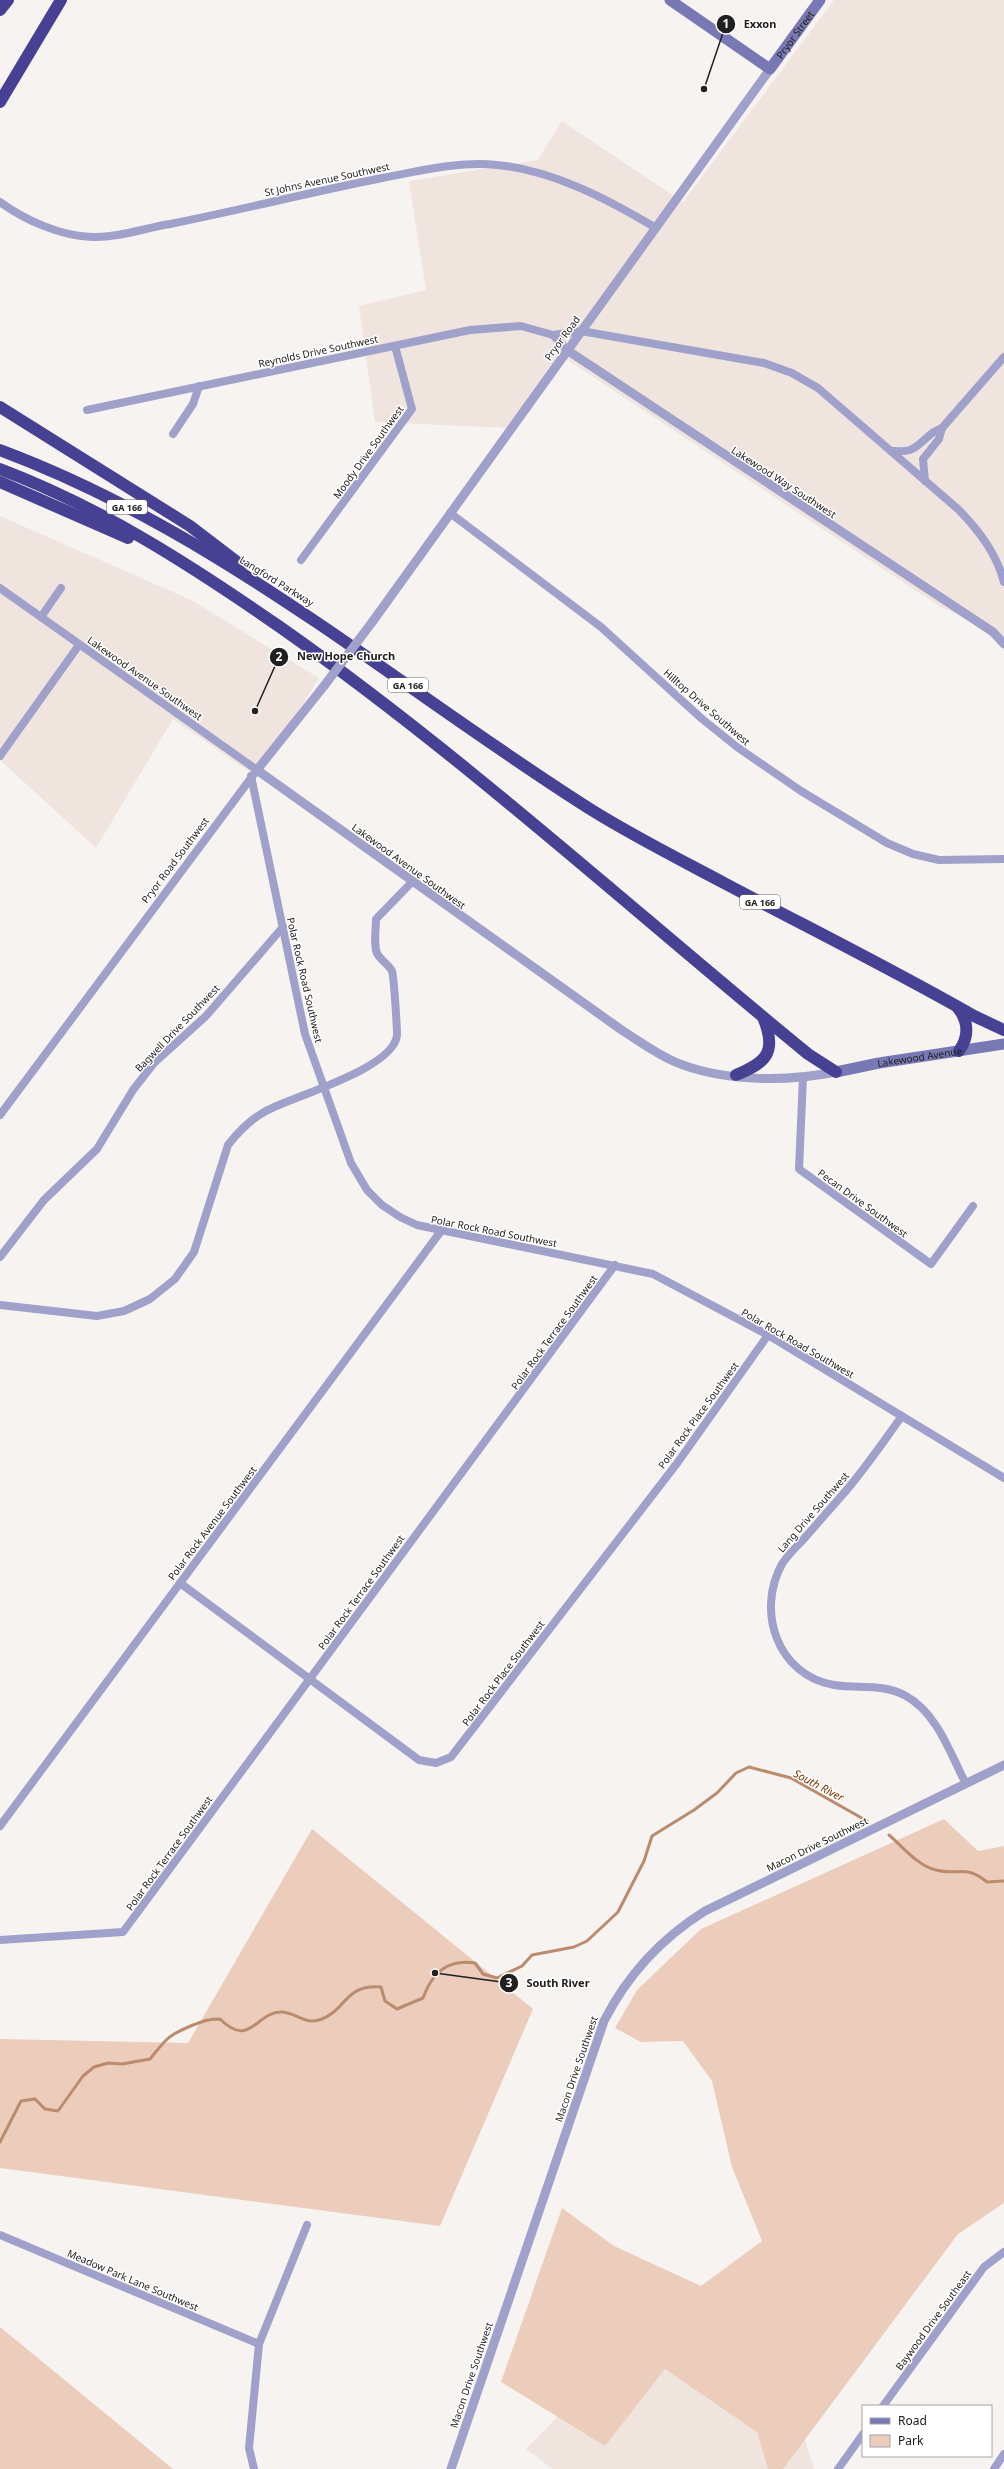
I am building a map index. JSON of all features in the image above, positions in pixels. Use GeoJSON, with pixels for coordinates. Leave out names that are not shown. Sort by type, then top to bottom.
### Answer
{"type":"FeatureCollection","features":[{"type":"Feature","properties":{"kind":"highway"},"geometry":{"type":"LineString","coordinates":[[0,10],[8,0]]}},
{"type":"Feature","properties":{"kind":"highway"},"geometry":{"type":"LineString","coordinates":[[0,86],[61,0]]}},
{"type":"Feature","properties":{"kind":"highway"},"geometry":{"type":"LineString","coordinates":[[0,102],[61,0]]}},
{"type":"Feature","properties":{"kind":"highway"},"geometry":{"type":"LineString","coordinates":[[0,407],[190,526],[295,606]]}},
{"type":"Feature","properties":{"kind":"highway","name":"Langford Parkway"},"geometry":{"type":"LineString","coordinates":[[0,450],[49,469],[121,504],[183,537],[295,606],[522,764],[613,823],[956,1007]]}},
{"type":"Feature","properties":{"kind":"highway","name":"GA 166"},"geometry":{"type":"LineString","coordinates":[[0,469],[104,517],[181,561],[357,682],[449,754],[762,1016]]}},
{"type":"Feature","properties":{"kind":"highway"},"geometry":{"type":"LineString","coordinates":[[0,482],[181,561]]}},
{"type":"Feature","properties":{"kind":"highway"},"geometry":{"type":"LineString","coordinates":[[956,1007],[964,1017],[967,1029],[964,1045],[959,1051]]}},
{"type":"Feature","properties":{"kind":"highway","name":"GA 166"},"geometry":{"type":"LineString","coordinates":[[956,1007],[1004,1030]]}},
{"type":"Feature","properties":{"kind":"highway"},"geometry":{"type":"LineString","coordinates":[[762,1016],[808,1054],[836,1072]]}},
{"type":"Feature","properties":{"kind":"highway"},"geometry":{"type":"LineString","coordinates":[[736,1075],[759,1064],[769,1050],[769,1034],[762,1016]]}},
{"type":"Feature","properties":{"kind":"main road"},"geometry":{"type":"LineString","coordinates":[[670,0],[770,70]]}},
{"type":"Feature","properties":{"kind":"main road","name":"Pryor Street"},"geometry":{"type":"LineString","coordinates":[[770,70],[820,0]]}},
{"type":"Feature","properties":{"kind":"main road","name":"Lakewood Avenue"},"geometry":{"type":"LineString","coordinates":[[836,1072],[1004,1044]]}},
{"type":"Feature","properties":{"kind":"street","name":"Pryor Road"},"geometry":{"type":"LineString","coordinates":[[373,621],[450,512],[770,70]]}},
{"type":"Feature","properties":{"kind":"street","name":"St Johns Avenue Southwest"},"geometry":{"type":"LineString","coordinates":[[0,202],[37,222],[69,234],[92,237],[202,217],[315,191],[400,174],[446,166],[472,164],[498,165],[527,170],[555,179],[628,211],[656,228]]}},
{"type":"Feature","properties":{"kind":"street","name":"Reynolds Drive Southwest"},"geometry":{"type":"LineString","coordinates":[[87,410],[470,330],[521,326],[553,335]]}},
{"type":"Feature","properties":{"kind":"street"},"geometry":{"type":"LineString","coordinates":[[553,335],[581,331],[764,363],[792,373],[818,388],[925,481],[977,529],[990,548],[1004,582]]}},
{"type":"Feature","properties":{"kind":"street","name":"Lakewood Way Southwest"},"geometry":{"type":"LineString","coordinates":[[553,335],[567,350],[993,632],[1004,644]]}},
{"type":"Feature","properties":{"kind":"street","name":"Moody Drive Southwest"},"geometry":{"type":"LineString","coordinates":[[301,560],[412,409],[395,346]]}},
{"type":"Feature","properties":{"kind":"street"},"geometry":{"type":"LineString","coordinates":[[925,481],[923,459],[939,439],[942,428],[1004,357]]}},
{"type":"Feature","properties":{"kind":"street"},"geometry":{"type":"LineString","coordinates":[[173,434],[194,404],[199,386]]}},
{"type":"Feature","properties":{"kind":"street"},"geometry":{"type":"LineString","coordinates":[[890,451],[913,448],[932,431],[942,428]]}},
{"type":"Feature","properties":{"kind":"street","name":"Hilltop Drive Southwest"},"geometry":{"type":"LineString","coordinates":[[450,512],[601,627],[701,718],[737,747],[800,791],[887,843],[913,854],[939,860],[1004,859]]}},
{"type":"Feature","properties":{"kind":"street","name":"Lakewood Avenue Southwest"},"geometry":{"type":"LineString","coordinates":[[0,588],[254,773],[412,882],[623,1031],[652,1049],[689,1066],[736,1075],[803,1077],[836,1072]]}},
{"type":"Feature","properties":{"kind":"street"},"geometry":{"type":"LineString","coordinates":[[41,617],[61,588]]}},
{"type":"Feature","properties":{"kind":"street","name":"Pryor Road Southwest"},"geometry":{"type":"LineString","coordinates":[[0,1115],[254,773],[324,686],[373,621]]}},
{"type":"Feature","properties":{"kind":"street"},"geometry":{"type":"LineString","coordinates":[[0,756],[79,645]]}},
{"type":"Feature","properties":{"kind":"street","name":"Polar Rock Road Southwest"},"geometry":{"type":"LineString","coordinates":[[254,773],[305,1034],[351,1163],[367,1190],[382,1206],[400,1218],[417,1225],[653,1274],[768,1335],[1004,1478]]}},
{"type":"Feature","properties":{"kind":"street"},"geometry":{"type":"LineString","coordinates":[[0,1305],[97,1316],[124,1311],[150,1299],[175,1279],[194,1252],[228,1146],[233,1139],[249,1123],[266,1111],[324,1088],[371,1064],[388,1053],[397,1036],[392,972],[376,954],[376,919],[412,882]]}},
{"type":"Feature","properties":{"kind":"street","name":"Bagwell Drive Southwest"},"geometry":{"type":"LineString","coordinates":[[0,1257],[44,1200],[97,1149],[133,1090],[154,1063],[206,1016],[283,927]]}},
{"type":"Feature","properties":{"kind":"street","name":"Pecan Drive Southwest"},"geometry":{"type":"LineString","coordinates":[[803,1077],[799,1169],[932,1264],[973,1206]]}},
{"type":"Feature","properties":{"kind":"street","name":"Polar Rock Avenue Southwest"},"geometry":{"type":"LineString","coordinates":[[0,1826],[441,1231]]}},
{"type":"Feature","properties":{"kind":"street","name":"Polar Rock Terrace Southwest"},"geometry":{"type":"LineString","coordinates":[[0,1940],[123,1932],[615,1265]]}},
{"type":"Feature","properties":{"kind":"street","name":"Polar Rock Place Southwest"},"geometry":{"type":"LineString","coordinates":[[180,1583],[419,1760],[436,1763],[451,1757],[678,1462],[768,1335]]}},
{"type":"Feature","properties":{"kind":"street","name":"Lang Drive Southwest"},"geometry":{"type":"LineString","coordinates":[[902,1416],[847,1489],[783,1562],[772,1590],[771,1620],[776,1638],[785,1652],[796,1665],[809,1675],[835,1685],[887,1688],[905,1696],[920,1706],[930,1715],[966,1784]]}},
{"type":"Feature","properties":{"kind":"street","name":"Macon Drive Southwest"},"geometry":{"type":"LineString","coordinates":[[450,2469],[604,2021],[630,1976],[664,1940],[705,1912],[1004,1765]]}},
{"type":"Feature","properties":{"kind":"street"},"geometry":{"type":"LineString","coordinates":[[254,2469],[249,2448],[258,2344],[307,2225]]}},
{"type":"Feature","properties":{"kind":"street","name":"Meadow Park Lane Southwest"},"geometry":{"type":"LineString","coordinates":[[0,2235],[258,2344]]}},
{"type":"Feature","properties":{"kind":"street","name":"Baywood Drive Southeast"},"geometry":{"type":"LineString","coordinates":[[884,2405],[984,2267],[1004,2252]]}},
{"type":"Feature","properties":{"kind":"street"},"geometry":{"type":"LineString","coordinates":[[838,2469],[862,2435]]}},
{"type":"Feature","properties":{"kind":"street"},"geometry":{"type":"LineString","coordinates":[[994,2469],[1004,2454]]}},
{"type":"Feature","properties":{"kind":"shaded area"},"geometry":{"type":"Polygon","coordinates":[[[834,0],[1004,0],[1004,637],[939,606],[563,357],[511,428],[375,422],[359,306],[426,290],[409,181],[538,160],[562,121],[683,202],[834,0]]]}},
{"type":"Feature","properties":{"kind":"shaded area"},"geometry":{"type":"Polygon","coordinates":[[[0,516],[191,600],[319,678],[257,777],[173,719],[96,848],[0,760],[0,516]]]}},
{"type":"Feature","properties":{"kind":"shaded area"},"geometry":{"type":"Polygon","coordinates":[[[644,2328],[797,2415],[814,2469],[553,2469],[526,2449],[644,2328]]]}},
{"type":"Feature","properties":{"kind":"green space"},"geometry":{"type":"Polygon","coordinates":[[[944,1819],[978,1851],[1004,1846],[1004,2203],[958,2234],[783,2469],[768,2469],[757,2432],[665,2369],[605,2446],[501,2382],[562,2208],[614,2246],[701,2286],[762,2241],[732,2167],[712,2081],[683,2041],[641,2042],[615,2028],[637,1990],[701,1929],[944,1819]]]}},
{"type":"Feature","properties":{"kind":"green space"},"geometry":{"type":"Polygon","coordinates":[[[312,1829],[533,2009],[440,2226],[0,2168],[0,2039],[188,2043],[312,1829]]]}},
{"type":"Feature","properties":{"kind":"green space"},"geometry":{"type":"Polygon","coordinates":[[[0,2327],[173,2469],[0,2469],[0,2327]]]}},
{"type":"Feature","properties":{"kind":"waterway","name":"South River"},"geometry":{"type":"LineString","coordinates":[[0,2142],[21,2101],[35,2099],[45,2109],[58,2111],[83,2076],[94,2067],[108,2063],[122,2064],[150,2059],[172,2035],[200,2022],[220,2019],[230,2027],[239,2031],[252,2027],[265,2017],[281,2012],[292,2014],[305,2020],[316,2021],[330,2015],[353,1993],[360,1989],[369,1987],[381,1987],[385,2001],[397,2009],[423,1998],[431,1981],[436,1975],[442,1970],[456,1963],[475,1963],[483,1974],[497,1978],[522,1966],[532,1955],[574,1947],[587,1941],[618,1912],[644,1861],[652,1836],[694,1810],[717,1793],[736,1773],[749,1767],[791,1778],[867,1821]]}},
{"type":"Feature","properties":{"kind":"waterway","name":"South River"},"geometry":{"type":"LineString","coordinates":[[889,1835],[911,1856],[929,1868],[944,1872],[973,1873],[987,1882],[1004,1881]]}},
{"type":"Feature","properties":{"kind":"place","name":"Exxon"},"geometry":{"type":"Point","coordinates":[704,89]}},
{"type":"Feature","properties":{"kind":"place","name":"New Hope Church"},"geometry":{"type":"Point","coordinates":[255,711]}},
{"type":"Feature","properties":{"kind":"place","name":"South River"},"geometry":{"type":"Point","coordinates":[435,1973]}}]}
